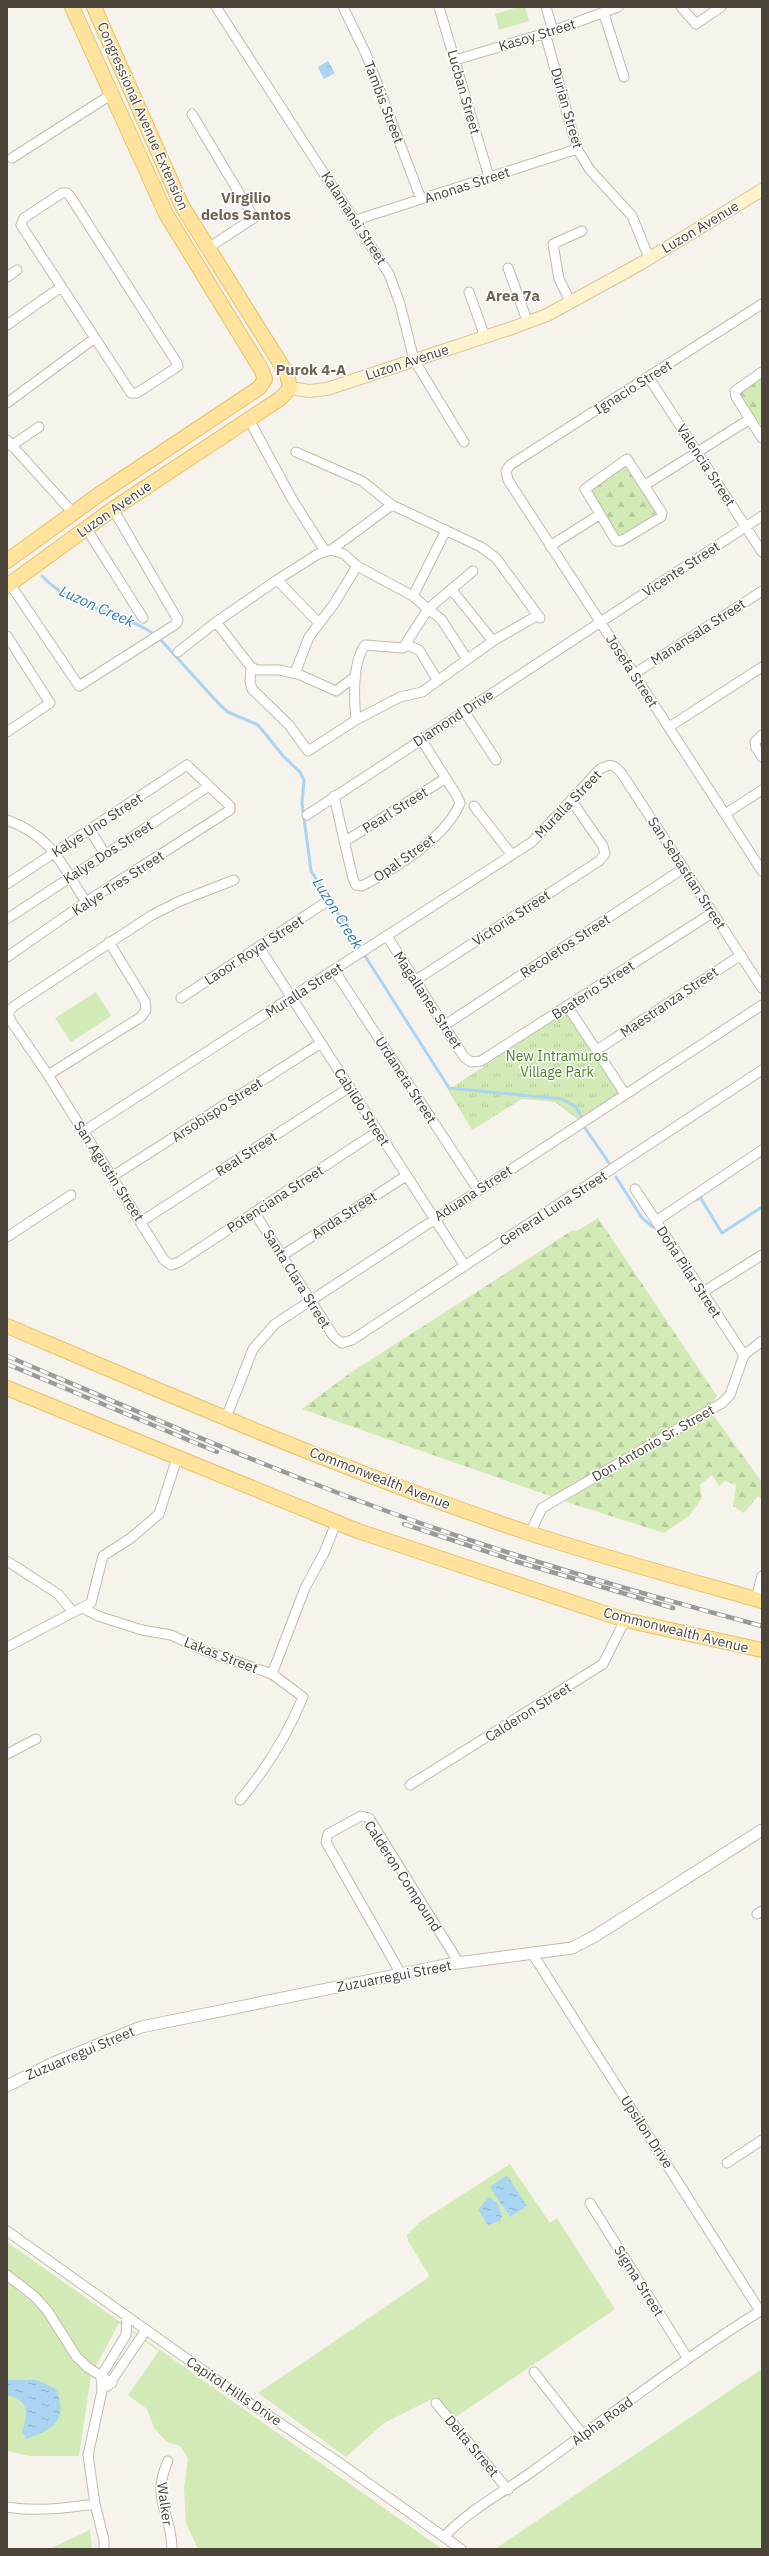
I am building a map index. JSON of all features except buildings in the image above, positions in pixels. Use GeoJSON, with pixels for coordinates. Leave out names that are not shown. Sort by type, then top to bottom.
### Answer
{"type":"FeatureCollection","features":[{"type":"Feature","properties":{"kind":"main road","name":"Congressional Avenue Extension"},"geometry":{"type":"LineString","coordinates":[[72,7],[166,214],[261,369],[264,382]]}},
{"type":"Feature","properties":{"kind":"main road","name":"Congressional Avenue Extension"},"geometry":{"type":"LineString","coordinates":[[94,7],[182,206],[287,374],[290,388]]}},
{"type":"Feature","properties":{"kind":"main road","name":"Luzon Avenue"},"geometry":{"type":"LineString","coordinates":[[8,585],[113,509],[248,418],[282,398],[290,388],[309,391],[327,389],[528,322],[571,303],[762,190]]}},
{"type":"Feature","properties":{"kind":"main road","name":"Luzon Avenue"},"geometry":{"type":"LineString","coordinates":[[7,561],[73,513],[259,388],[264,382]]}},
{"type":"Feature","properties":{"kind":"main road","name":"Commonwealth Avenue"},"geometry":{"type":"LineString","coordinates":[[7,1326],[226,1418],[404,1488],[530,1533],[759,1600]]}},
{"type":"Feature","properties":{"kind":"main road","name":"Commonwealth Avenue"},"geometry":{"type":"LineString","coordinates":[[7,1388],[336,1523],[625,1620],[762,1650]]}},
{"type":"Feature","properties":{"kind":"street","name":"Kalamansi Street"},"geometry":{"type":"LineString","coordinates":[[216,7],[356,220],[389,274],[400,304],[414,360],[461,440],[464,442]]}},
{"type":"Feature","properties":{"kind":"street","name":"Tambis Street"},"geometry":{"type":"LineString","coordinates":[[343,7],[366,54],[421,199]]}},
{"type":"Feature","properties":{"kind":"street","name":"Lucban Street"},"geometry":{"type":"LineString","coordinates":[[439,7],[489,177]]}},
{"type":"Feature","properties":{"kind":"street","name":"Durian Street"},"geometry":{"type":"LineString","coordinates":[[546,7],[549,32],[577,149],[590,170],[632,216],[649,258]]}},
{"type":"Feature","properties":{"kind":"street","name":"Kasoy Street"},"geometry":{"type":"LineString","coordinates":[[455,60],[549,32],[604,14],[618,7]]}},
{"type":"Feature","properties":{"kind":"street"},"geometry":{"type":"LineString","coordinates":[[681,7],[696,24],[721,7]]}},
{"type":"Feature","properties":{"kind":"street"},"geometry":{"type":"LineString","coordinates":[[604,14],[624,77]]}},
{"type":"Feature","properties":{"kind":"street"},"geometry":{"type":"LineString","coordinates":[[12,158],[112,94]]}},
{"type":"Feature","properties":{"kind":"street"},"geometry":{"type":"LineString","coordinates":[[192,114],[254,218],[208,248]]}},
{"type":"Feature","properties":{"kind":"street","name":"Anonas Street"},"geometry":{"type":"LineString","coordinates":[[356,220],[577,149]]}},
{"type":"Feature","properties":{"kind":"street"},"geometry":{"type":"LineString","coordinates":[[67,193],[154,324],[178,366],[133,394],[61,287],[21,225],[24,218],[62,194],[67,193]]}},
{"type":"Feature","properties":{"kind":"street"},"geometry":{"type":"LineString","coordinates":[[571,303],[557,273],[554,244],[582,231]]}},
{"type":"Feature","properties":{"kind":"street"},"geometry":{"type":"LineString","coordinates":[[508,268],[528,322]]}},
{"type":"Feature","properties":{"kind":"street"},"geometry":{"type":"LineString","coordinates":[[7,277],[17,270]]}},
{"type":"Feature","properties":{"kind":"street"},"geometry":{"type":"LineString","coordinates":[[7,325],[61,287]]}},
{"type":"Feature","properties":{"kind":"street"},"geometry":{"type":"LineString","coordinates":[[469,292],[485,337]]}},
{"type":"Feature","properties":{"kind":"street","name":"Ignacio Street"},"geometry":{"type":"LineString","coordinates":[[506,471],[510,465],[649,378],[762,304]]}},
{"type":"Feature","properties":{"kind":"street"},"geometry":{"type":"LineString","coordinates":[[7,403],[95,338]]}},
{"type":"Feature","properties":{"kind":"street"},"geometry":{"type":"LineString","coordinates":[[762,372],[735,391],[736,397],[762,438]]}},
{"type":"Feature","properties":{"kind":"street","name":"Valencia Street"},"geometry":{"type":"LineString","coordinates":[[649,378],[762,552]]}},
{"type":"Feature","properties":{"kind":"street"},"geometry":{"type":"LineString","coordinates":[[248,418],[292,498],[328,550],[344,554],[357,566],[413,596],[441,619],[467,660]]}},
{"type":"Feature","properties":{"kind":"street"},"geometry":{"type":"LineString","coordinates":[[645,485],[750,419]]}},
{"type":"Feature","properties":{"kind":"street"},"geometry":{"type":"LineString","coordinates":[[39,427],[9,443],[73,513]]}},
{"type":"Feature","properties":{"kind":"street"},"geometry":{"type":"LineString","coordinates":[[216,622],[251,667],[250,682],[252,689],[289,725],[308,751],[356,720],[404,696],[422,692],[493,642],[539,617],[496,558],[475,544],[392,505],[362,481],[296,452]]}},
{"type":"Feature","properties":{"kind":"street"},"geometry":{"type":"LineString","coordinates":[[625,460],[630,461],[645,485],[662,509],[661,517],[621,541],[616,541],[599,515],[585,488],[625,460]]}},
{"type":"Feature","properties":{"kind":"street","name":"Josefa Street"},"geometry":{"type":"LineString","coordinates":[[506,471],[508,480],[550,546],[762,871]]}},
{"type":"Feature","properties":{"kind":"street"},"geometry":{"type":"LineString","coordinates":[[178,652],[216,622],[277,580],[328,550],[392,505]]}},
{"type":"Feature","properties":{"kind":"street"},"geometry":{"type":"LineString","coordinates":[[8,585],[79,686],[177,622],[113,509]]}},
{"type":"Feature","properties":{"kind":"street"},"geometry":{"type":"LineString","coordinates":[[550,546],[599,515]]}},
{"type":"Feature","properties":{"kind":"street","name":"Vicente Street"},"geometry":{"type":"LineString","coordinates":[[600,622],[762,516]]}},
{"type":"Feature","properties":{"kind":"street"},"geometry":{"type":"LineString","coordinates":[[86,528],[143,618]]}},
{"type":"Feature","properties":{"kind":"street"},"geometry":{"type":"LineString","coordinates":[[413,596],[446,530]]}},
{"type":"Feature","properties":{"kind":"street"},"geometry":{"type":"LineString","coordinates":[[295,673],[309,636],[334,604],[357,566]]}},
{"type":"Feature","properties":{"kind":"street"},"geometry":{"type":"LineString","coordinates":[[356,720],[356,676],[359,653],[365,645],[398,649],[407,645],[428,609],[452,590],[473,570]]}},
{"type":"Feature","properties":{"kind":"street"},"geometry":{"type":"LineString","coordinates":[[277,580],[320,623]]}},
{"type":"Feature","properties":{"kind":"street"},"geometry":{"type":"LineString","coordinates":[[452,590],[493,642]]}},
{"type":"Feature","properties":{"kind":"street","name":"Manansala Street"},"geometry":{"type":"LineString","coordinates":[[634,674],[762,591]]}},
{"type":"Feature","properties":{"kind":"street","name":"Diamond Drive"},"geometry":{"type":"LineString","coordinates":[[307,815],[600,622]]}},
{"type":"Feature","properties":{"kind":"street"},"geometry":{"type":"LineString","coordinates":[[7,636],[50,703],[7,732]]}},
{"type":"Feature","properties":{"kind":"street"},"geometry":{"type":"LineString","coordinates":[[407,645],[419,650],[438,681]]}},
{"type":"Feature","properties":{"kind":"street"},"geometry":{"type":"LineString","coordinates":[[251,667],[295,673],[336,691],[356,676]]}},
{"type":"Feature","properties":{"kind":"street"},"geometry":{"type":"LineString","coordinates":[[669,727],[762,667]]}},
{"type":"Feature","properties":{"kind":"street"},"geometry":{"type":"LineString","coordinates":[[464,711],[496,760]]}},
{"type":"Feature","properties":{"kind":"street"},"geometry":{"type":"LineString","coordinates":[[762,735],[755,742],[756,748],[762,757]]}},
{"type":"Feature","properties":{"kind":"street"},"geometry":{"type":"LineString","coordinates":[[421,739],[446,778]]}},
{"type":"Feature","properties":{"kind":"street","name":"Muralla Street"},"geometry":{"type":"LineString","coordinates":[[84,1131],[366,950],[539,835],[600,769],[608,764]]}},
{"type":"Feature","properties":{"kind":"street","name":"San Sebastian Street"},"geometry":{"type":"LineString","coordinates":[[608,764],[615,766],[622,774],[762,988]]}},
{"type":"Feature","properties":{"kind":"street","name":"Kalye Uno Street"},"geometry":{"type":"LineString","coordinates":[[7,884],[187,765],[209,786]]}},
{"type":"Feature","properties":{"kind":"street","name":"Opal Street"},"geometry":{"type":"LineString","coordinates":[[344,842],[356,885],[362,886],[370,882],[427,844],[441,830],[460,803],[446,778]]}},
{"type":"Feature","properties":{"kind":"street","name":"Pearl Street"},"geometry":{"type":"LineString","coordinates":[[344,842],[446,778]]}},
{"type":"Feature","properties":{"kind":"street","name":"Kalye Tres Street"},"geometry":{"type":"LineString","coordinates":[[7,957],[86,902],[230,810],[230,806],[209,786]]}},
{"type":"Feature","properties":{"kind":"street","name":"Kalye Dos Street"},"geometry":{"type":"LineString","coordinates":[[7,919],[209,786]]}},
{"type":"Feature","properties":{"kind":"street"},"geometry":{"type":"LineString","coordinates":[[725,814],[762,790]]}},
{"type":"Feature","properties":{"kind":"street"},"geometry":{"type":"LineString","coordinates":[[334,796],[344,842]]}},
{"type":"Feature","properties":{"kind":"street","name":"Victoria Street"},"geometry":{"type":"LineString","coordinates":[[416,980],[598,861],[605,854],[603,846],[571,800]]}},
{"type":"Feature","properties":{"kind":"street"},"geometry":{"type":"LineString","coordinates":[[474,806],[511,854]]}},
{"type":"Feature","properties":{"kind":"street"},"geometry":{"type":"LineString","coordinates":[[7,820],[41,836],[86,902]]}},
{"type":"Feature","properties":{"kind":"street"},"geometry":{"type":"LineString","coordinates":[[90,830],[105,854]]}},
{"type":"Feature","properties":{"kind":"street","name":"Recoletos Street"},"geometry":{"type":"LineString","coordinates":[[445,1025],[684,868]]}},
{"type":"Feature","properties":{"kind":"street"},"geometry":{"type":"LineString","coordinates":[[48,1075],[141,1017],[146,1010],[145,1001],[109,942],[165,908],[234,880]]}},
{"type":"Feature","properties":{"kind":"street","name":"Laoor Royal Street"},"geometry":{"type":"LineString","coordinates":[[181,998],[326,902]]}},
{"type":"Feature","properties":{"kind":"street","name":"Beaterio Street"},"geometry":{"type":"LineString","coordinates":[[471,1062],[481,1061],[568,1007],[712,913]]}},
{"type":"Feature","properties":{"kind":"street","name":"Magallanes Street"},"geometry":{"type":"LineString","coordinates":[[387,936],[464,1057],[471,1062]]}},
{"type":"Feature","properties":{"kind":"street","name":"San Agustin Street"},"geometry":{"type":"LineString","coordinates":[[109,942],[14,1006],[8,1013],[10,1021],[48,1075],[142,1221],[164,1260],[171,1264]]}},
{"type":"Feature","properties":{"kind":"street","name":"Cabildo Street"},"geometry":{"type":"LineString","coordinates":[[259,947],[465,1266]]}},
{"type":"Feature","properties":{"kind":"street","name":"Maestranza Street"},"geometry":{"type":"LineString","coordinates":[[597,1050],[740,955]]}},
{"type":"Feature","properties":{"kind":"street","name":"Urdaneta Street"},"geometry":{"type":"LineString","coordinates":[[334,970],[478,1190]]}},
{"type":"Feature","properties":{"kind":"street","name":"Aduana Street"},"geometry":{"type":"LineString","coordinates":[[226,1418],[253,1349],[262,1336],[311,1299],[762,1005]]}},
{"type":"Feature","properties":{"kind":"street"},"geometry":{"type":"LineString","coordinates":[[568,1007],[625,1094]]}},
{"type":"Feature","properties":{"kind":"street","name":"Arsobispo Street"},"geometry":{"type":"LineString","coordinates":[[113,1176],[321,1043]]}},
{"type":"Feature","properties":{"kind":"street","name":"General Luna Street"},"geometry":{"type":"LineString","coordinates":[[342,1344],[352,1340],[762,1070]]}},
{"type":"Feature","properties":{"kind":"street","name":"Real Street"},"geometry":{"type":"LineString","coordinates":[[142,1221],[350,1087]]}},
{"type":"Feature","properties":{"kind":"street","name":"Potenciana Street"},"geometry":{"type":"LineString","coordinates":[[171,1264],[179,1262],[378,1131]]}},
{"type":"Feature","properties":{"kind":"street"},"geometry":{"type":"LineString","coordinates":[[656,1221],[762,1150]]}},
{"type":"Feature","properties":{"kind":"street","name":"Anda Street"},"geometry":{"type":"LineString","coordinates":[[282,1255],[406,1176]]}},
{"type":"Feature","properties":{"kind":"street","name":"Doña Pilar Street"},"geometry":{"type":"LineString","coordinates":[[635,1189],[744,1355]]}},
{"type":"Feature","properties":{"kind":"street"},"geometry":{"type":"LineString","coordinates":[[7,1237],[71,1195]]}},
{"type":"Feature","properties":{"kind":"street","name":"Santa Clara Street"},"geometry":{"type":"LineString","coordinates":[[254,1212],[334,1337],[342,1344]]}},
{"type":"Feature","properties":{"kind":"street"},"geometry":{"type":"LineString","coordinates":[[703,1292],[762,1254]]}},
{"type":"Feature","properties":{"kind":"street"},"geometry":{"type":"LineString","coordinates":[[744,1355],[762,1342]]}},
{"type":"Feature","properties":{"kind":"street","name":"Don Antonio Sr. Street"},"geometry":{"type":"LineString","coordinates":[[530,1533],[542,1508],[722,1403],[730,1395],[744,1355]]}},
{"type":"Feature","properties":{"kind":"street"},"geometry":{"type":"LineString","coordinates":[[7,1647],[83,1608],[94,1598],[103,1556],[131,1538],[159,1514],[177,1458]]}},
{"type":"Feature","properties":{"kind":"street","name":"Lakas Street"},"geometry":{"type":"LineString","coordinates":[[83,1608],[98,1616],[142,1630],[171,1636],[272,1674],[306,1588],[324,1553],[336,1523]]}},
{"type":"Feature","properties":{"kind":"street"},"geometry":{"type":"LineString","coordinates":[[7,1561],[58,1594],[73,1612]]}},
{"type":"Feature","properties":{"kind":"street"},"geometry":{"type":"LineString","coordinates":[[759,1600],[762,1576]]}},
{"type":"Feature","properties":{"kind":"street","name":"Calderon Street"},"geometry":{"type":"LineString","coordinates":[[410,1785],[603,1664],[625,1620]]}},
{"type":"Feature","properties":{"kind":"street"},"geometry":{"type":"LineString","coordinates":[[240,1800],[265,1769],[281,1744],[303,1697],[272,1674]]}},
{"type":"Feature","properties":{"kind":"street"},"geometry":{"type":"LineString","coordinates":[[7,1754],[36,1739]]}},
{"type":"Feature","properties":{"kind":"street","name":"Calderon Compound"},"geometry":{"type":"LineString","coordinates":[[401,1974],[326,1842],[328,1834],[361,1816],[369,1818],[459,1963]]}},
{"type":"Feature","properties":{"kind":"street","name":"Zuzuarregui Street"},"geometry":{"type":"LineString","coordinates":[[7,2086],[60,2060],[141,2027],[459,1963],[572,1948],[583,1944],[762,1830]]}},
{"type":"Feature","properties":{"kind":"street","name":"Upsilon Drive"},"geometry":{"type":"LineString","coordinates":[[532,1954],[761,2311]]}},
{"type":"Feature","properties":{"kind":"street"},"geometry":{"type":"LineString","coordinates":[[727,2163],[762,2140]]}},
{"type":"Feature","properties":{"kind":"street","name":"Sigma Street"},"geometry":{"type":"LineString","coordinates":[[590,2203],[688,2359]]}},
{"type":"Feature","properties":{"kind":"street","name":"Capitol Hills Drive"},"geometry":{"type":"LineString","coordinates":[[7,2232],[127,2317],[445,2536],[461,2549]]}},
{"type":"Feature","properties":{"kind":"street"},"geometry":{"type":"LineString","coordinates":[[7,2275],[34,2296],[58,2325],[76,2356],[87,2367],[112,2382]]}},
{"type":"Feature","properties":{"kind":"street","name":"Alpha Road"},"geometry":{"type":"LineString","coordinates":[[445,2536],[455,2524],[508,2490],[688,2359],[761,2311]]}},
{"type":"Feature","properties":{"kind":"street"},"geometry":{"type":"LineString","coordinates":[[104,2549],[104,2540],[95,2504],[88,2455],[102,2391],[101,2376],[126,2335],[127,2317]]}},
{"type":"Feature","properties":{"kind":"street"},"geometry":{"type":"LineString","coordinates":[[102,2391],[112,2382],[146,2330]]}},
{"type":"Feature","properties":{"kind":"street"},"geometry":{"type":"LineString","coordinates":[[534,2372],[583,2435]]}},
{"type":"Feature","properties":{"kind":"street","name":"Delta Street"},"geometry":{"type":"LineString","coordinates":[[436,2403],[508,2490]]}},
{"type":"Feature","properties":{"kind":"street","name":"Walker"},"geometry":{"type":"LineString","coordinates":[[168,2461],[161,2477],[160,2493],[172,2549]]}},
{"type":"Feature","properties":{"kind":"street"},"geometry":{"type":"LineString","coordinates":[[7,2507],[22,2509],[58,2509],[95,2504]]}},
{"type":"Feature","properties":{"kind":"green space"},"geometry":{"type":"Polygon","coordinates":[[[518,7],[525,7],[529,21],[499,30],[495,14],[518,7]]]}},
{"type":"Feature","properties":{"kind":"green space"},"geometry":{"type":"Polygon","coordinates":[[[762,378],[762,430],[738,393],[762,378]]]}},
{"type":"Feature","properties":{"kind":"green space"},"geometry":{"type":"Polygon","coordinates":[[[627,462],[658,512],[619,536],[588,487],[627,462]]]}},
{"type":"Feature","properties":{"kind":"green space"},"geometry":{"type":"Polygon","coordinates":[[[96,992],[111,1016],[71,1042],[55,1018],[96,992]]]}},
{"type":"Feature","properties":{"kind":"green space","name":"New Intramuros Village Park"},"geometry":{"type":"Polygon","coordinates":[[[568,1011],[621,1093],[577,1119],[555,1102],[522,1099],[472,1130],[448,1090],[568,1011]]]}},
{"type":"Feature","properties":{"kind":"green space"},"geometry":{"type":"Polygon","coordinates":[[[598,1218],[717,1396],[708,1408],[762,1482],[762,1500],[758,1496],[744,1513],[733,1506],[736,1485],[725,1481],[719,1486],[712,1475],[700,1485],[702,1498],[689,1516],[664,1533],[570,1503],[302,1409],[350,1373],[573,1230],[577,1231],[598,1218]]]}},
{"type":"Feature","properties":{"kind":"green space"},"geometry":{"type":"Polygon","coordinates":[[[510,2164],[550,2223],[557,2218],[615,2309],[453,2419],[436,2397],[384,2423],[346,2457],[258,2393],[428,2278],[429,2275],[408,2241],[407,2235],[420,2222],[510,2164]]]}},
{"type":"Feature","properties":{"kind":"green space"},"geometry":{"type":"Polygon","coordinates":[[[7,2242],[442,2549],[198,2549],[186,2523],[184,2489],[188,2458],[180,2446],[167,2442],[154,2428],[147,2409],[128,2395],[159,2351],[119,2323],[91,2375],[79,2456],[30,2456],[7,2451],[7,2242]]]}},
{"type":"Feature","properties":{"kind":"green space"},"geometry":{"type":"Polygon","coordinates":[[[762,2369],[762,2549],[495,2549],[762,2369]]]}},
{"type":"Feature","properties":{"kind":"green space"},"geometry":{"type":"Polygon","coordinates":[[[90,2530],[92,2549],[49,2549],[90,2530]]]}},
{"type":"Feature","properties":{"kind":"water"},"geometry":{"type":"Polygon","coordinates":[[[328,61],[335,73],[324,79],[318,67],[328,61]]]}},
{"type":"Feature","properties":{"kind":"water"},"geometry":{"type":"Polygon","coordinates":[[[507,2175],[527,2206],[510,2217],[490,2187],[507,2175]]]}},
{"type":"Feature","properties":{"kind":"water"},"geometry":{"type":"Polygon","coordinates":[[[489,2197],[498,2204],[502,2216],[500,2221],[488,2225],[478,2210],[489,2197]]]}},
{"type":"Feature","properties":{"kind":"water"},"geometry":{"type":"Polygon","coordinates":[[[7,2380],[37,2380],[56,2389],[60,2408],[59,2416],[56,2422],[45,2431],[26,2439],[22,2431],[26,2418],[25,2408],[20,2400],[7,2395],[7,2380]]]}},
{"type":"Feature","properties":{"kind":"waterway","name":"Luzon Creek"},"geometry":{"type":"LineString","coordinates":[[42,576],[54,587],[67,595],[81,602],[126,619],[154,634]]}},
{"type":"Feature","properties":{"kind":"waterway","name":"Luzon Creek"},"geometry":{"type":"LineString","coordinates":[[159,638],[220,705],[228,712],[258,725],[284,757],[300,772],[304,780],[302,803],[311,871],[449,1088],[562,1099],[576,1107],[581,1116]]}},
{"type":"Feature","properties":{"kind":"waterway","name":"Luzon Creek"},"geometry":{"type":"LineString","coordinates":[[585,1128],[609,1163]]}},
{"type":"Feature","properties":{"kind":"waterway","name":"Luzon Creek"},"geometry":{"type":"LineString","coordinates":[[616,1177],[642,1218],[653,1227]]}},
{"type":"Feature","properties":{"kind":"waterway","name":"Luzon Creek"},"geometry":{"type":"LineString","coordinates":[[696,1200],[700,1197],[722,1233],[762,1207]]}},
{"type":"Feature","properties":{"kind":"railway"},"geometry":{"type":"LineString","coordinates":[[7,1356],[247,1457],[392,1513],[483,1545],[576,1574],[762,1626]]}},
{"type":"Feature","properties":{"kind":"railway"},"geometry":{"type":"LineString","coordinates":[[7,1364],[217,1452]]}},
{"type":"Feature","properties":{"kind":"railway"},"geometry":{"type":"LineString","coordinates":[[404,1524],[518,1562],[673,1608]]}},
{"type":"Feature","properties":{"kind":"district","name":"Virgilio delos Santos"},"geometry":{"type":"Point","coordinates":[246,206]}},
{"type":"Feature","properties":{"kind":"district","name":"Area 7a"},"geometry":{"type":"Point","coordinates":[513,295]}},
{"type":"Feature","properties":{"kind":"district","name":"Purok 4-A"},"geometry":{"type":"Point","coordinates":[311,369]}}]}
